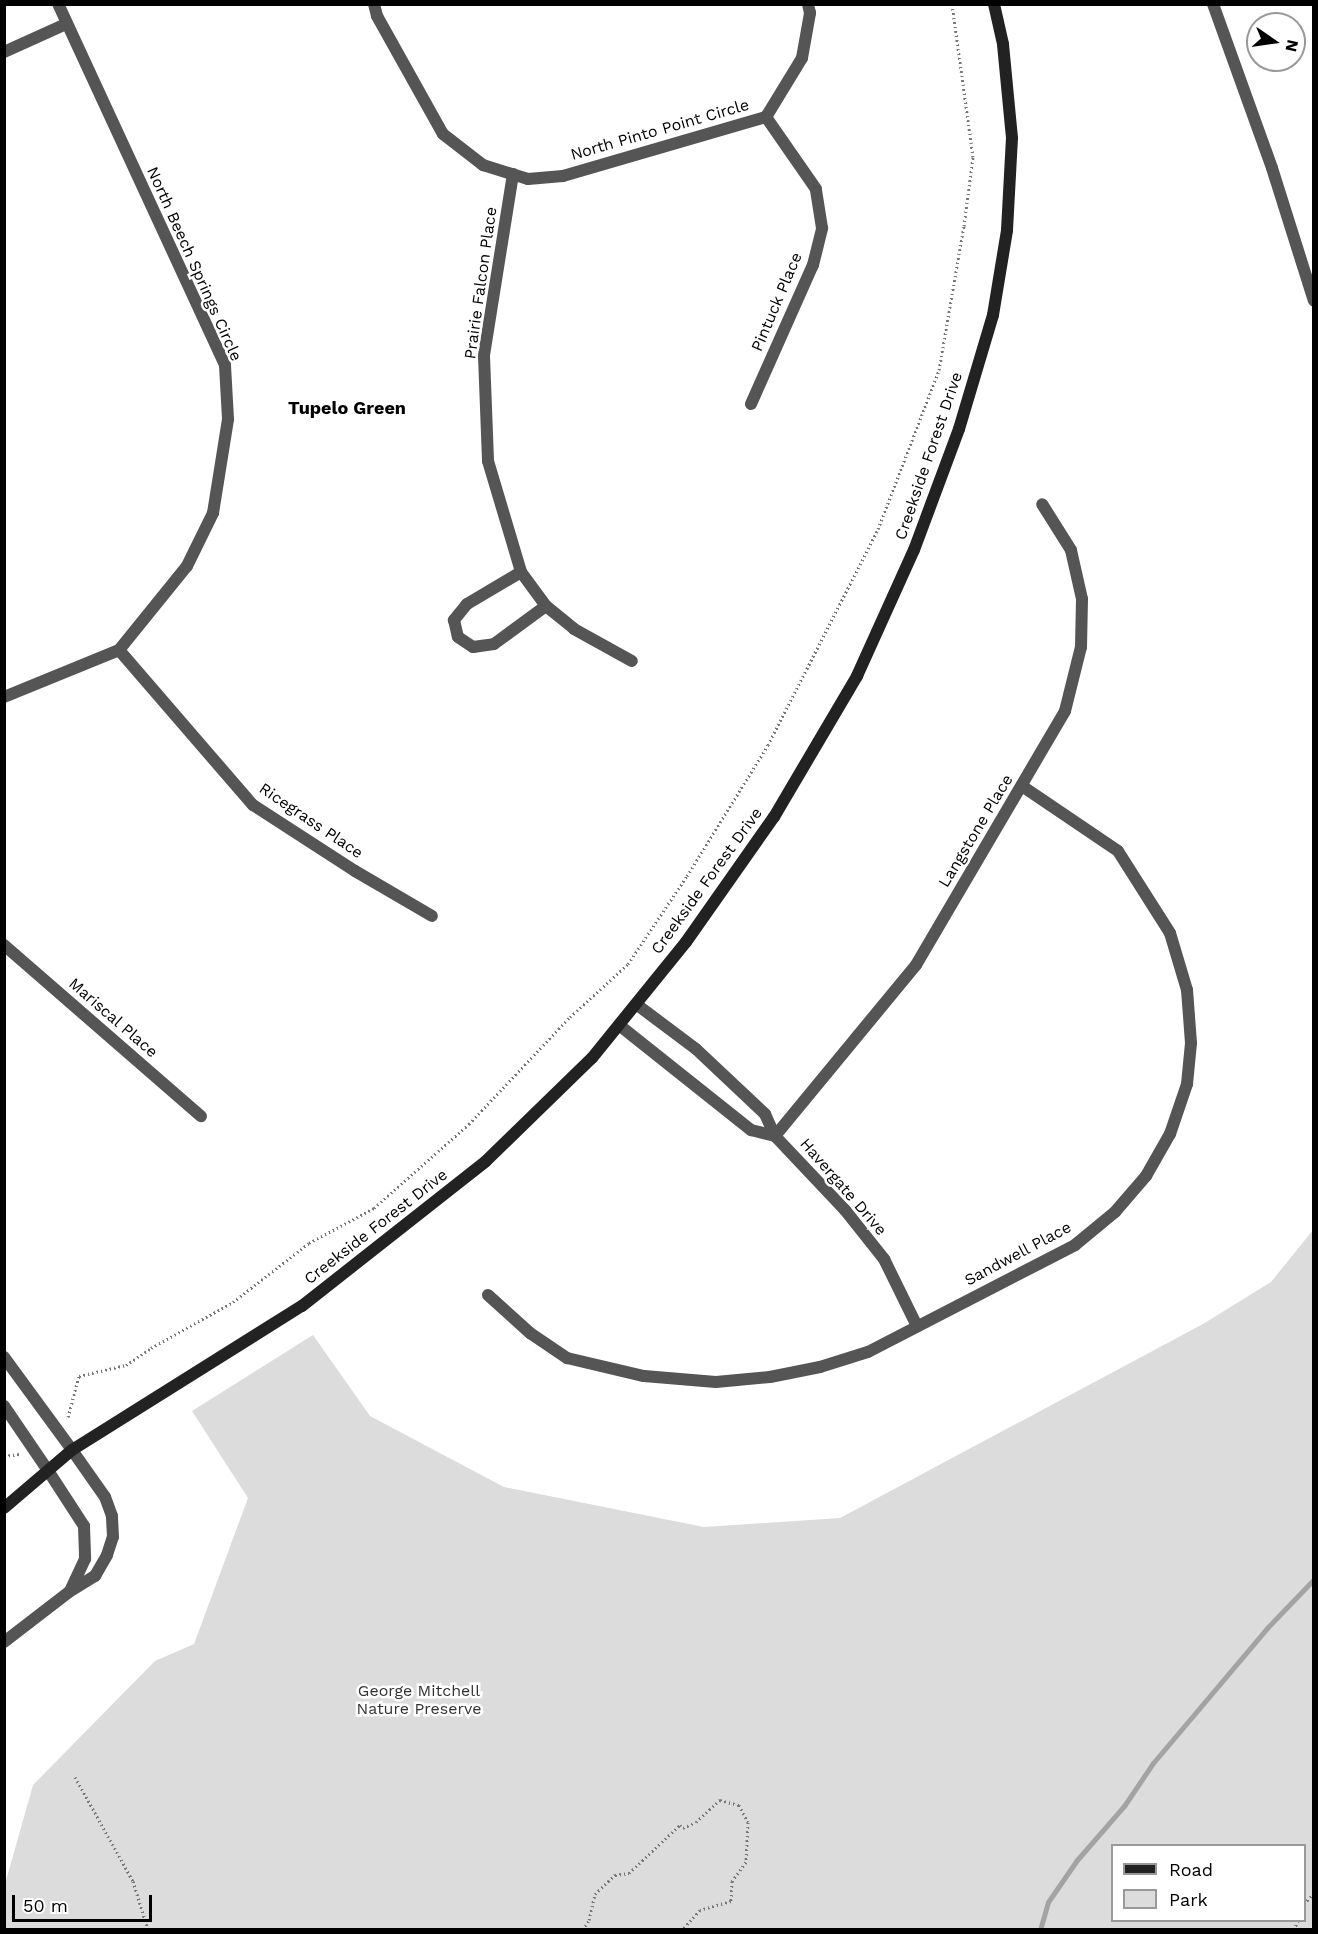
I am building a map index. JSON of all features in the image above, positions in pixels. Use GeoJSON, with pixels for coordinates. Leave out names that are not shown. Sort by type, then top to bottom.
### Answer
{"type":"FeatureCollection","features":[{"type":"Feature","properties":{"kind":"main road","name":"Creekside Forest Drive"},"geometry":{"type":"LineString","coordinates":[[4,1508],[72,1450],[302,1306],[486,1161],[592,1058],[686,942],[774,817],[857,676],[914,550],[960,429],[993,315],[1007,230],[1012,138],[1003,44],[994,4]]}},
{"type":"Feature","properties":{"kind":"street","name":"North Beech Springs Circle"},"geometry":{"type":"LineString","coordinates":[[4,697],[119,650],[187,566],[213,513],[228,419],[225,365],[58,4]]}},
{"type":"Feature","properties":{"kind":"street","name":"North Pinto Point Circle"},"geometry":{"type":"LineString","coordinates":[[374,4],[377,16],[443,134],[483,165],[528,179],[563,176],[766,117],[802,58],[810,13],[808,4]]}},
{"type":"Feature","properties":{"kind":"street"},"geometry":{"type":"LineString","coordinates":[[1213,4],[1272,168],[1314,301]]}},
{"type":"Feature","properties":{"kind":"street"},"geometry":{"type":"LineString","coordinates":[[4,52],[66,24]]}},
{"type":"Feature","properties":{"kind":"street","name":"Pintuck Place"},"geometry":{"type":"LineString","coordinates":[[751,404],[813,265],[822,228],[816,189],[766,117]]}},
{"type":"Feature","properties":{"kind":"street","name":"Prairie Falcon Place"},"geometry":{"type":"LineString","coordinates":[[513,174],[484,356],[488,461],[521,572],[546,606],[574,629],[632,661]]}},
{"type":"Feature","properties":{"kind":"street","name":"Langstone Place"},"geometry":{"type":"LineString","coordinates":[[775,1136],[916,965],[1065,711],[1081,647],[1082,599],[1071,550],[1041,504]]}},
{"type":"Feature","properties":{"kind":"street"},"geometry":{"type":"LineString","coordinates":[[521,572],[467,604],[454,621],[458,637],[473,647],[494,644],[546,606]]}},
{"type":"Feature","properties":{"kind":"street","name":"Ricegrass Place"},"geometry":{"type":"LineString","coordinates":[[119,650],[253,805],[355,871],[432,916]]}},
{"type":"Feature","properties":{"kind":"street","name":"Sandwell Place"},"geometry":{"type":"LineString","coordinates":[[488,1294],[530,1333],[567,1358],[644,1376],[716,1382],[770,1377],[820,1367],[868,1352],[1075,1245],[1115,1212],[1146,1176],[1170,1134],[1187,1084],[1191,1043],[1187,990],[1170,933],[1118,850],[1022,786]]}},
{"type":"Feature","properties":{"kind":"street","name":"Mariscal Place"},"geometry":{"type":"LineString","coordinates":[[4,945],[201,1116]]}},
{"type":"Feature","properties":{"kind":"street","name":"Havergate Drive"},"geometry":{"type":"LineString","coordinates":[[636,1004],[696,1049],[765,1114],[775,1136],[845,1210],[884,1259],[917,1326]]}},
{"type":"Feature","properties":{"kind":"street","name":"Havergate Drive"},"geometry":{"type":"LineString","coordinates":[[619,1025],[751,1130],[775,1136]]}},
{"type":"Feature","properties":{"kind":"street"},"geometry":{"type":"LineString","coordinates":[[4,1357],[105,1497],[112,1516],[112,1537],[107,1555],[95,1576],[69,1592],[4,1642]]}},
{"type":"Feature","properties":{"kind":"street"},"geometry":{"type":"LineString","coordinates":[[4,1406],[84,1526],[85,1559],[69,1592]]}},
{"type":"Feature","properties":{"kind":"path"},"geometry":{"type":"LineString","coordinates":[[56,1428],[68,1418],[79,1376],[126,1365],[151,1348],[233,1302],[309,1243],[374,1208],[469,1124],[570,1017],[628,964],[687,876],[768,745],[878,529],[939,370],[964,226],[973,157],[952,4]]}},
{"type":"Feature","properties":{"kind":"path"},"geometry":{"type":"LineString","coordinates":[[4,1456],[19,1455],[32,1447]]}},
{"type":"Feature","properties":{"kind":"path"},"geometry":{"type":"LineString","coordinates":[[75,1776],[133,1881],[148,1929]]}},
{"type":"Feature","properties":{"kind":"path"},"geometry":{"type":"LineString","coordinates":[[583,1929],[589,1920],[595,1894],[615,1875],[629,1874],[680,1825],[683,1828],[696,1822],[720,1800],[740,1804],[748,1822],[746,1862],[732,1881],[731,1901],[700,1910],[682,1929]]}},
{"type":"Feature","properties":{"kind":"green space","name":"George Mitchell Nature Preserve"},"geometry":{"type":"Polygon","coordinates":[[[1313,1230],[1313,1929],[5,1929],[5,1884],[33,1785],[155,1661],[194,1644],[248,1498],[192,1411],[313,1335],[370,1416],[504,1487],[704,1527],[840,1518],[1203,1324],[1271,1282],[1313,1230]]]}},
{"type":"Feature","properties":{"kind":"waterway"},"geometry":{"type":"LineString","coordinates":[[1040,1930],[1048,1902],[1077,1860],[1124,1806],[1153,1763],[1267,1628],[1314,1579]]}},
{"type":"Feature","properties":{"kind":"district","name":"Tupelo Green"},"geometry":{"type":"Point","coordinates":[347,408]}}]}
